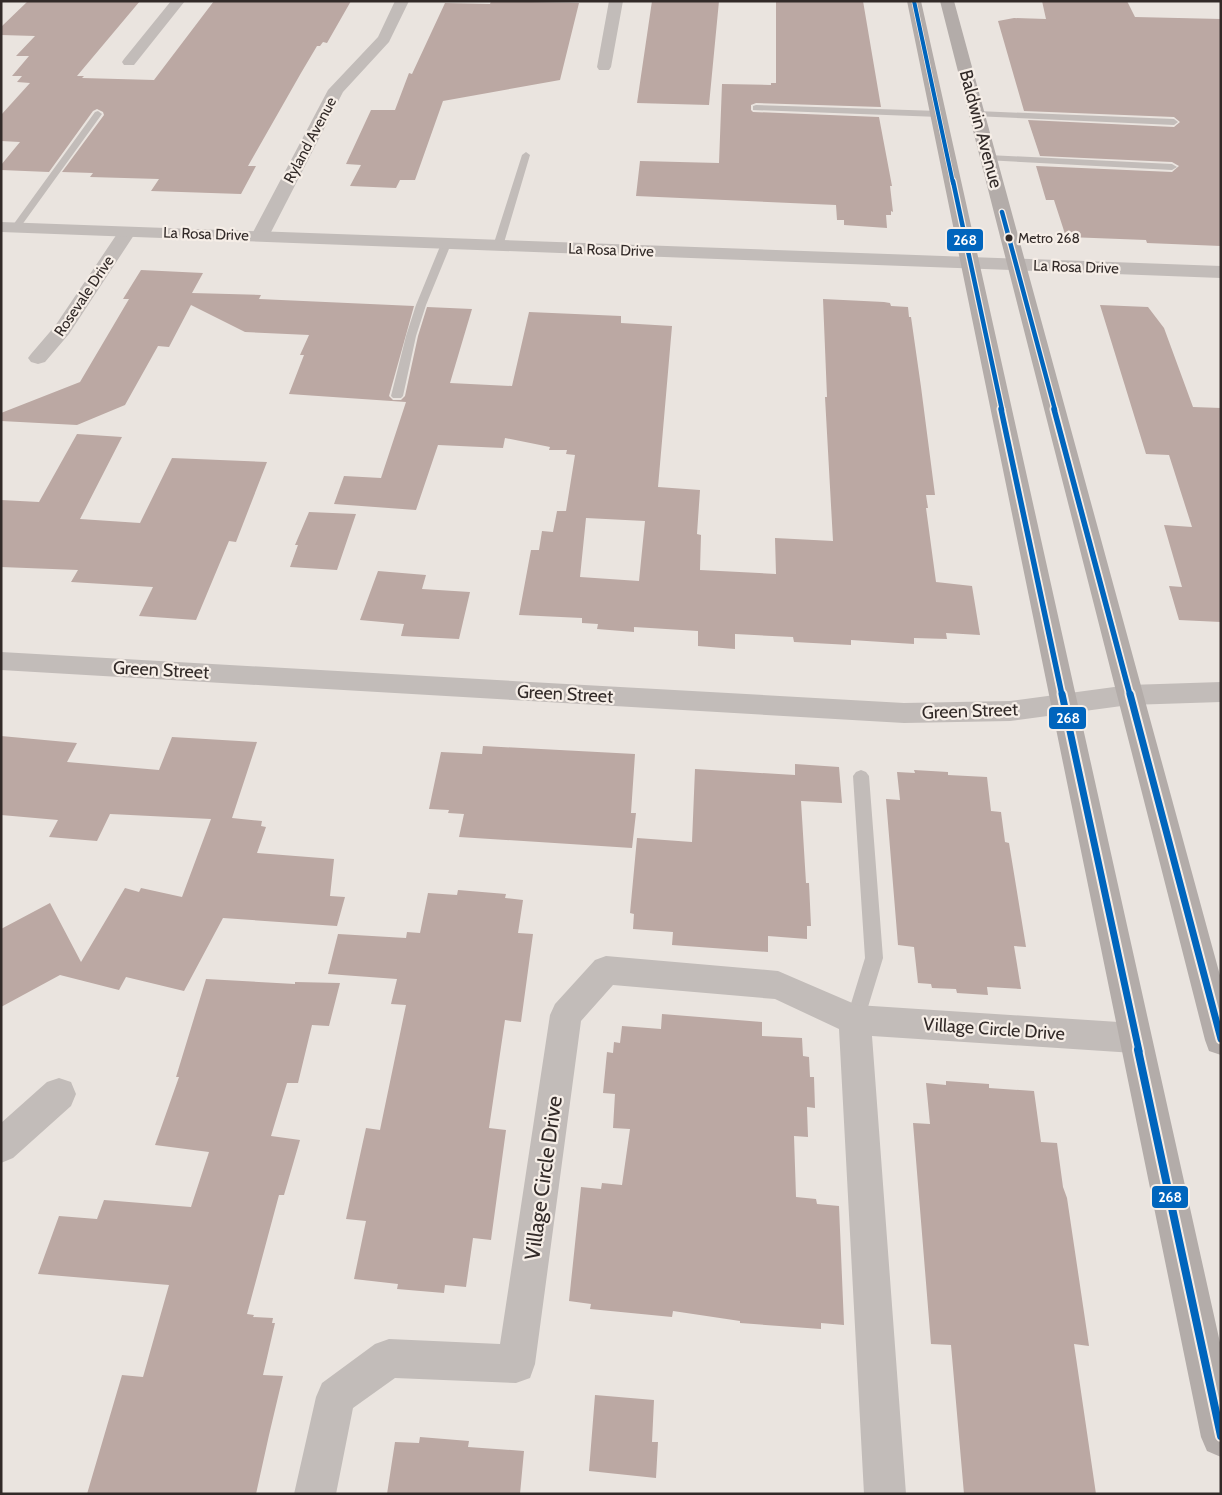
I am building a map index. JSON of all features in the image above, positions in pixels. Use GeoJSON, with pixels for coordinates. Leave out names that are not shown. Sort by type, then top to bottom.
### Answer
{"type":"FeatureCollection","features":[{"type":"Feature","properties":{"kind":"main road","name":"Baldwin Avenue"},"geometry":{"type":"LineString","coordinates":[[914,1],[1066,702],[1134,1038],[1221,1438]]}},
{"type":"Feature","properties":{"kind":"main road","name":"Baldwin Avenue"},"geometry":{"type":"LineString","coordinates":[[947,1],[1128,695],[1221,1040]]}},
{"type":"Feature","properties":{"kind":"street"},"geometry":{"type":"LineString","coordinates":[[129,62],[178,1]]}},
{"type":"Feature","properties":{"kind":"street","name":"Ryland Avenue"},"geometry":{"type":"LineString","coordinates":[[260,236],[336,90],[384,39],[402,1]]}},
{"type":"Feature","properties":{"kind":"street"},"geometry":{"type":"LineString","coordinates":[[604,67],[616,1]]}},
{"type":"Feature","properties":{"kind":"street","name":"La Rosa Drive"},"geometry":{"type":"LineString","coordinates":[[8,227],[1221,272]]}},
{"type":"Feature","properties":{"kind":"street","name":"Rosevale Drive"},"geometry":{"type":"LineString","coordinates":[[38,358],[62,330],[127,232]]}},
{"type":"Feature","properties":{"kind":"street","name":"Green Street"},"geometry":{"type":"LineString","coordinates":[[1,661],[904,713],[1010,711],[1128,695],[1221,692]]}},
{"type":"Feature","properties":{"kind":"street","name":"Village Circle Drive"},"geometry":{"type":"LineString","coordinates":[[315,1494],[336,1397],[389,1358],[516,1364],[566,1015],[606,970],[778,985],[855,1020],[1134,1038]]}},
{"type":"Feature","properties":{"kind":"street"},"geometry":{"type":"LineString","coordinates":[[855,1020],[884,1494]]}},
{"type":"Feature","properties":{"kind":"street"},"geometry":{"type":"LineString","coordinates":[[1,1146],[59,1094]]}},
{"type":"Feature","properties":{"kind":"lane"},"geometry":{"type":"LineString","coordinates":[[756,108],[939,114]]}},
{"type":"Feature","properties":{"kind":"lane"},"geometry":{"type":"LineString","coordinates":[[8,227],[98,114]]}},
{"type":"Feature","properties":{"kind":"lane"},"geometry":{"type":"LineString","coordinates":[[977,114],[1174,122]]}},
{"type":"Feature","properties":{"kind":"lane"},"geometry":{"type":"LineString","coordinates":[[498,246],[526,155]]}},
{"type":"Feature","properties":{"kind":"lane"},"geometry":{"type":"LineString","coordinates":[[988,158],[1172,167]]}},
{"type":"Feature","properties":{"kind":"lane"},"geometry":{"type":"LineString","coordinates":[[397,396],[418,313],[446,244]]}},
{"type":"Feature","properties":{"kind":"lane"},"geometry":{"type":"LineString","coordinates":[[855,1020],[874,958],[861,776]]}},
{"type":"Feature","properties":{"kind":"building"},"geometry":{"type":"Polygon","coordinates":[[[28,1],[140,1],[77,76],[84,76],[82,78],[154,80],[214,1],[351,1],[327,43],[323,42],[320,46],[317,46],[301,73],[248,166],[256,166],[241,194],[151,191],[159,179],[90,177],[93,173],[62,172],[104,115],[103,112],[97,109],[93,111],[49,172],[1,170],[1,165],[20,142],[1,141],[1,115],[30,83],[17,82],[22,76],[12,76],[29,56],[16,56],[35,36],[1,35],[1,27],[28,1]]]}},
{"type":"Feature","properties":{"kind":"building"},"geometry":{"type":"Polygon","coordinates":[[[491,1],[579,3],[560,80],[443,101],[415,180],[400,180],[396,188],[350,186],[361,165],[346,164],[371,110],[395,110],[409,73],[412,74],[445,3],[490,4],[491,1]]]}},
{"type":"Feature","properties":{"kind":"building"},"geometry":{"type":"Polygon","coordinates":[[[652,1],[719,1],[709,105],[637,103],[652,1]]]}},
{"type":"Feature","properties":{"kind":"building"},"geometry":{"type":"Polygon","coordinates":[[[776,1],[863,1],[881,107],[756,103],[751,105],[751,110],[753,112],[879,117],[892,186],[890,186],[893,212],[891,211],[891,215],[886,215],[887,228],[844,225],[844,220],[837,220],[836,205],[636,196],[640,161],[719,163],[722,84],[771,85],[771,83],[776,83],[776,1]]]}},
{"type":"Feature","properties":{"kind":"building"},"geometry":{"type":"Polygon","coordinates":[[[1042,1],[1127,1],[1135,17],[1221,19],[1221,246],[1147,243],[1146,240],[1068,237],[1065,234],[1054,200],[1046,200],[1036,166],[1172,172],[1179,166],[1172,162],[1040,156],[1028,120],[1174,127],[1180,122],[1174,117],[1024,111],[998,21],[1014,18],[1046,19],[1042,1]]]}},
{"type":"Feature","properties":{"kind":"building"},"geometry":{"type":"Polygon","coordinates":[[[141,270],[203,273],[192,293],[261,295],[259,299],[414,306],[389,396],[393,400],[401,400],[405,396],[418,336],[427,307],[472,309],[450,383],[512,386],[529,312],[621,316],[621,323],[672,326],[658,487],[700,490],[697,534],[701,535],[700,570],[776,574],[775,538],[833,541],[825,397],[827,397],[823,299],[884,302],[890,303],[891,306],[908,307],[909,317],[911,317],[935,495],[926,495],[928,508],[926,508],[936,582],[972,586],[980,635],[946,633],[947,639],[914,638],[914,644],[851,640],[851,645],[794,642],[793,637],[735,634],[735,649],[698,646],[698,631],[634,627],[634,632],[597,629],[598,624],[582,623],[582,618],[519,615],[531,550],[539,550],[542,531],[553,532],[557,511],[566,511],[575,455],[566,454],[567,450],[549,450],[550,447],[505,438],[503,448],[438,445],[416,510],[334,504],[344,476],[381,478],[406,402],[289,394],[304,355],[300,355],[309,335],[245,332],[191,305],[169,347],[158,346],[125,405],[77,425],[1,421],[1,413],[80,382],[129,299],[123,299],[141,270]],[[586,518],[580,577],[639,581],[645,521],[586,518]]]}},
{"type":"Feature","properties":{"kind":"building"},"geometry":{"type":"Polygon","coordinates":[[[1100,305],[1148,307],[1164,328],[1193,407],[1221,408],[1221,622],[1179,620],[1169,586],[1182,587],[1164,525],[1192,527],[1169,455],[1146,454],[1100,305]]]}},
{"type":"Feature","properties":{"kind":"building"},"geometry":{"type":"Polygon","coordinates":[[[77,434],[122,437],[80,519],[140,523],[172,458],[267,462],[236,542],[229,541],[196,620],[139,616],[153,587],[71,582],[78,570],[1,567],[1,500],[39,502],[77,434]]]}},
{"type":"Feature","properties":{"kind":"building"},"geometry":{"type":"Polygon","coordinates":[[[309,512],[356,514],[337,570],[290,567],[298,545],[295,545],[309,512]]]}},
{"type":"Feature","properties":{"kind":"building"},"geometry":{"type":"Polygon","coordinates":[[[378,571],[426,575],[422,589],[470,592],[459,639],[401,636],[404,624],[360,620],[378,571]]]}},
{"type":"Feature","properties":{"kind":"building"},"geometry":{"type":"Polygon","coordinates":[[[1,736],[77,743],[67,762],[159,770],[172,737],[257,742],[232,818],[262,821],[261,826],[266,827],[257,853],[334,859],[330,896],[345,897],[337,926],[223,918],[184,991],[126,977],[119,990],[60,975],[1,1007],[1,929],[50,903],[81,962],[125,888],[139,892],[141,888],[182,897],[211,819],[110,814],[97,841],[49,837],[58,820],[1,815],[1,736]]]}},
{"type":"Feature","properties":{"kind":"building"},"geometry":{"type":"Polygon","coordinates":[[[483,746],[635,754],[631,813],[636,813],[632,848],[459,837],[464,814],[448,813],[449,810],[429,809],[441,752],[482,754],[483,746]]]}},
{"type":"Feature","properties":{"kind":"building"},"geometry":{"type":"Polygon","coordinates":[[[795,764],[839,767],[842,803],[801,801],[806,883],[809,883],[811,926],[807,926],[807,939],[768,936],[768,952],[672,945],[673,932],[633,929],[634,914],[630,913],[637,838],[692,842],[695,769],[795,775],[795,764]]]}},
{"type":"Feature","properties":{"kind":"building"},"geometry":{"type":"Polygon","coordinates":[[[914,770],[948,772],[948,775],[987,777],[991,811],[1001,812],[1005,842],[1009,843],[1026,947],[1014,946],[1021,989],[987,987],[988,995],[957,993],[956,989],[932,988],[931,984],[918,983],[914,947],[898,945],[886,799],[900,800],[897,772],[915,773],[914,770]]]}},
{"type":"Feature","properties":{"kind":"building"},"geometry":{"type":"Polygon","coordinates":[[[458,890],[506,894],[505,898],[523,900],[518,933],[533,934],[521,1022],[505,1020],[489,1128],[506,1130],[491,1240],[473,1238],[466,1287],[445,1285],[444,1293],[397,1289],[398,1284],[354,1279],[366,1221],[346,1219],[366,1128],[380,1130],[406,1005],[391,1004],[397,979],[328,974],[338,934],[406,938],[407,932],[420,933],[428,893],[457,895],[458,890]]]}},
{"type":"Feature","properties":{"kind":"building"},"geometry":{"type":"Polygon","coordinates":[[[206,979],[295,984],[295,982],[340,983],[329,1026],[312,1025],[298,1083],[287,1083],[271,1136],[300,1140],[284,1195],[279,1195],[247,1314],[254,1315],[253,1317],[273,1318],[272,1323],[275,1323],[263,1375],[283,1376],[256,1494],[87,1494],[122,1375],[143,1377],[169,1285],[38,1274],[59,1216],[97,1219],[104,1200],[191,1207],[209,1152],[155,1145],[179,1077],[176,1077],[206,979]]]}},
{"type":"Feature","properties":{"kind":"building"},"geometry":{"type":"Polygon","coordinates":[[[662,1014],[762,1022],[762,1036],[802,1038],[803,1056],[809,1057],[810,1077],[814,1077],[815,1108],[807,1107],[808,1137],[794,1136],[796,1197],[816,1199],[817,1204],[839,1206],[844,1325],[821,1323],[821,1329],[740,1323],[740,1321],[673,1311],[672,1317],[590,1309],[591,1304],[569,1301],[581,1187],[601,1189],[602,1183],[622,1185],[630,1129],[613,1128],[615,1094],[603,1093],[607,1052],[613,1053],[614,1042],[620,1043],[622,1026],[661,1029],[662,1014]]]}},
{"type":"Feature","properties":{"kind":"building"},"geometry":{"type":"Polygon","coordinates":[[[946,1081],[989,1084],[989,1088],[1034,1091],[1041,1142],[1057,1143],[1089,1346],[1074,1344],[1096,1494],[964,1494],[951,1345],[931,1344],[913,1123],[930,1124],[926,1083],[946,1085],[946,1081]]]}},
{"type":"Feature","properties":{"kind":"building"},"geometry":{"type":"Polygon","coordinates":[[[595,1395],[654,1400],[652,1442],[658,1442],[656,1478],[589,1471],[595,1395]]]}},
{"type":"Feature","properties":{"kind":"building"},"geometry":{"type":"Polygon","coordinates":[[[420,1437],[469,1441],[468,1447],[524,1451],[520,1494],[387,1494],[395,1442],[419,1443],[420,1437]]]}},
{"type":"Feature","properties":{"kind":"transit line","name":"268"},"geometry":{"type":"LineString","coordinates":[[914,1],[1221,1436]]}},
{"type":"Feature","properties":{"kind":"transit line","name":"268"},"geometry":{"type":"LineString","coordinates":[[1002,212],[1221,1039]]}},
{"type":"Feature","properties":{"kind":"place","name":"Metro 268"},"geometry":{"type":"Point","coordinates":[1009,238]}}]}
